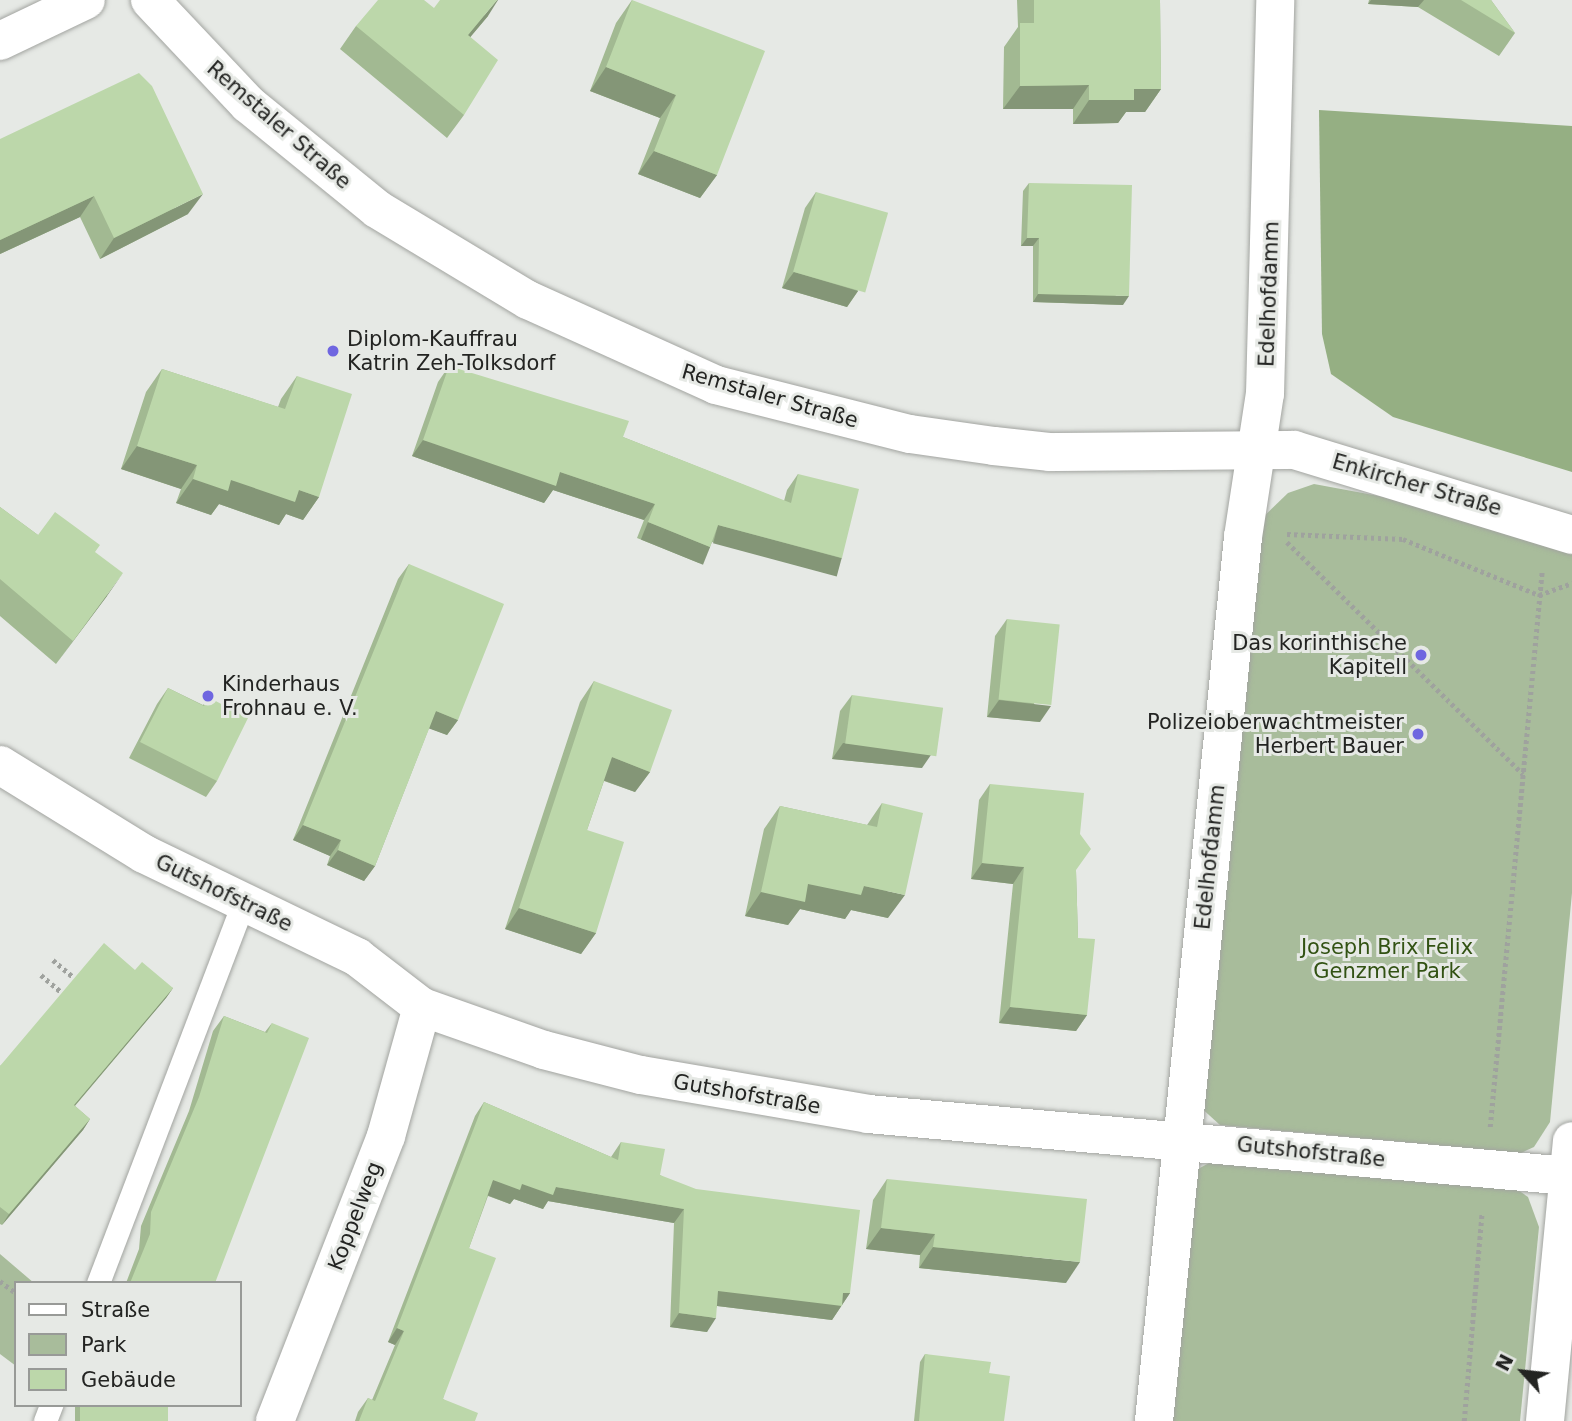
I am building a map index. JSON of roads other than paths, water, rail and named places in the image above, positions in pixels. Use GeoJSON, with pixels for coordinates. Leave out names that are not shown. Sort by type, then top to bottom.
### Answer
{"type":"FeatureCollection","features":[{"type":"Feature","properties":{"kind":"street"},"geometry":{"type":"LineString","coordinates":[[0,41],[86,0]]}},
{"type":"Feature","properties":{"kind":"street","name":"Remstaler Straße"},"geometry":{"type":"LineString","coordinates":[[150,0],[248,104],[377,209],[528,300],[680,372],[832,416],[994,446],[1258,450]]}},
{"type":"Feature","properties":{"kind":"street","name":"Edelhofdamm"},"geometry":{"type":"LineString","coordinates":[[1154,1421],[1243,537],[1258,450],[1272,307],[1275,0]]}},
{"type":"Feature","properties":{"kind":"street","name":"Enkircher Straße"},"geometry":{"type":"LineString","coordinates":[[1258,450],[1334,461],[1572,535]]}},
{"type":"Feature","properties":{"kind":"street","name":"Gutshofstraße"},"geometry":{"type":"LineString","coordinates":[[0,765],[144,853],[357,957],[422,1007],[544,1050],[754,1097],[890,1116],[1181,1140],[1570,1158]]}},
{"type":"Feature","properties":{"kind":"street","name":"Koppelweg"},"geometry":{"type":"LineString","coordinates":[[275,1421],[386,1136],[422,1007]]}},
{"type":"Feature","properties":{"kind":"street"},"geometry":{"type":"LineString","coordinates":[[1545,1421],[1570,1158]]}},
{"type":"Feature","properties":{"kind":"lane"},"geometry":{"type":"LineString","coordinates":[[99,1281],[243,903]]}},
{"type":"Feature","properties":{"kind":"place","name":"Diplom-Kauffrau Katrin Zeh-Tolksdorf"},"geometry":{"type":"Point","coordinates":[333,351]}},
{"type":"Feature","properties":{"kind":"place","name":"Das korinthische Kapitell"},"geometry":{"type":"Point","coordinates":[1421,655]}},
{"type":"Feature","properties":{"kind":"place","name":"Kinderhaus Frohnau e. V."},"geometry":{"type":"Point","coordinates":[208,696]}},
{"type":"Feature","properties":{"kind":"place","name":"Polizeioberwachtmeister Herbert Bauer"},"geometry":{"type":"Point","coordinates":[1418,734]}},
{"type":"Feature","properties":{"kind":"park label","name":"Joseph Brix Felix Genzmer Park"},"geometry":{"type":"Point","coordinates":[1387,959]}}]}
